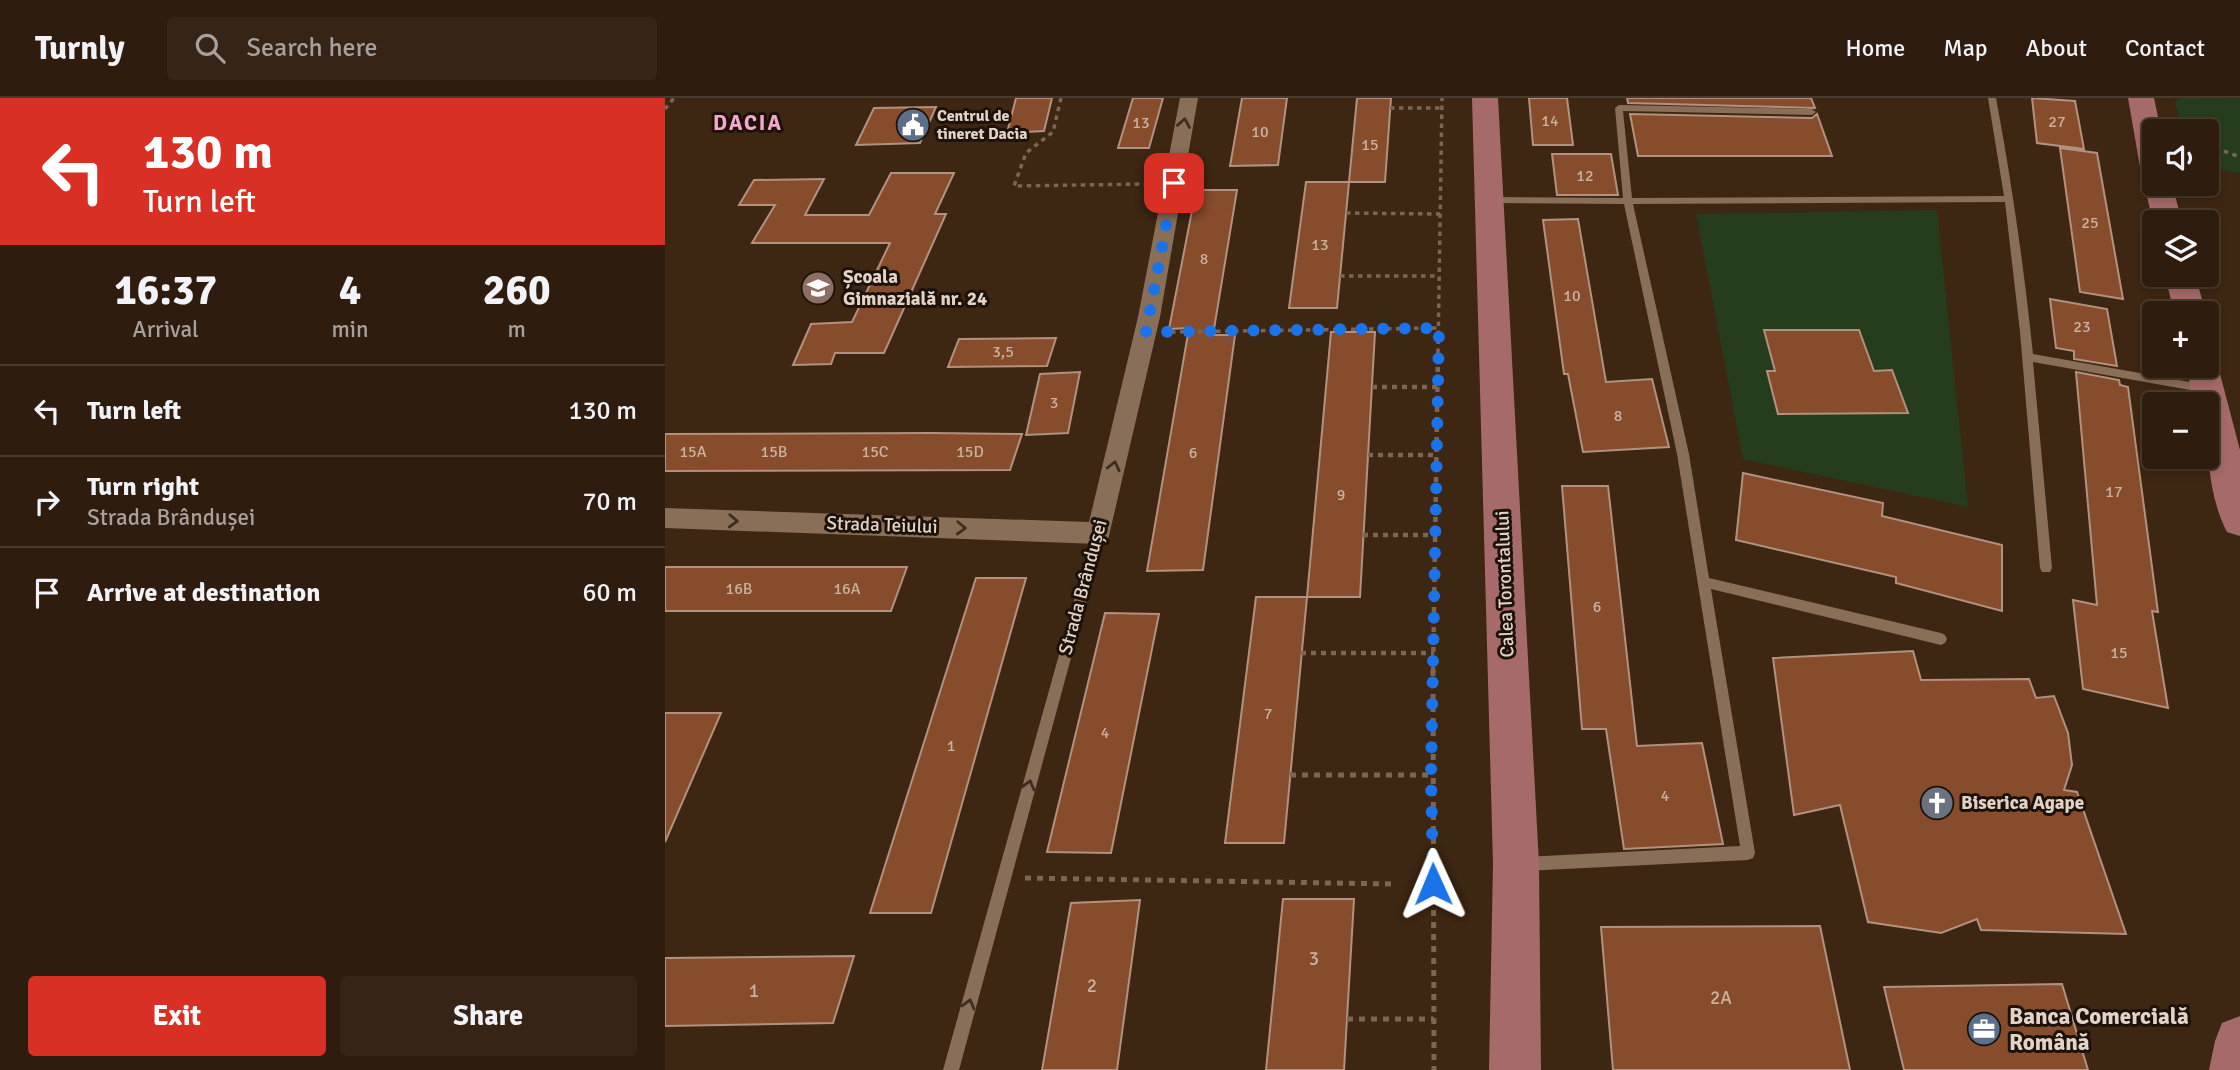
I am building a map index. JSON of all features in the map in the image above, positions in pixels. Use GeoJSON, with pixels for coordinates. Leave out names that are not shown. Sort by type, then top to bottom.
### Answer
{"type":"FeatureCollection","features":[{"type":"Feature","properties":{"kind":"main road","name":"Calea Torontalului"},"geometry":{"type":"LineString","coordinates":[[1485,98],[1516,864],[1515,1070]]}},
{"type":"Feature","properties":{"kind":"main road"},"geometry":{"type":"LineString","coordinates":[[2141,98],[2145,119]]}},
{"type":"Feature","properties":{"kind":"main road"},"geometry":{"type":"LineString","coordinates":[[2205,378],[2240,521]]}},
{"type":"Feature","properties":{"kind":"main road"},"geometry":{"type":"LineString","coordinates":[[2235,1070],[2240,1041]]}},
{"type":"Feature","properties":{"kind":"street","name":"Strada Brândușei"},"geometry":{"type":"LineString","coordinates":[[1099,533],[1146,332],[1189,98]]}},
{"type":"Feature","properties":{"kind":"street","name":"Strada Teiului"},"geometry":{"type":"LineString","coordinates":[[665,518],[1099,533]]}},
{"type":"Feature","properties":{"kind":"lane"},"geometry":{"type":"LineString","coordinates":[[1516,864],[1748,853],[1683,454],[1629,201],[1617,98]]}},
{"type":"Feature","properties":{"kind":"lane"},"geometry":{"type":"LineString","coordinates":[[1993,98],[2029,357],[2046,568]]}},
{"type":"Feature","properties":{"kind":"lane"},"geometry":{"type":"LineString","coordinates":[[1619,108],[1812,112]]}},
{"type":"Feature","properties":{"kind":"lane"},"geometry":{"type":"LineString","coordinates":[[1491,200],[2009,199]]}},
{"type":"Feature","properties":{"kind":"lane"},"geometry":{"type":"LineString","coordinates":[[2029,357],[2142,370]]}},
{"type":"Feature","properties":{"kind":"lane","name":"Strada Brândușei"},"geometry":{"type":"LineString","coordinates":[[951,1070],[1099,533]]}},
{"type":"Feature","properties":{"kind":"lane"},"geometry":{"type":"LineString","coordinates":[[1704,582],[1941,639]]}},
{"type":"Feature","properties":{"kind":"path"},"geometry":{"type":"LineString","coordinates":[[665,110],[674,98]]}},
{"type":"Feature","properties":{"kind":"path"},"geometry":{"type":"LineString","coordinates":[[1061,98],[1053,132],[1025,153],[1013,186],[1174,183]]}},
{"type":"Feature","properties":{"kind":"path"},"geometry":{"type":"LineString","coordinates":[[1434,1070],[1431,775],[1442,98]]}},
{"type":"Feature","properties":{"kind":"path"},"geometry":{"type":"LineString","coordinates":[[1390,108],[1442,108]]}},
{"type":"Feature","properties":{"kind":"path"},"geometry":{"type":"LineString","coordinates":[[2219,149],[2240,157]]}},
{"type":"Feature","properties":{"kind":"path"},"geometry":{"type":"LineString","coordinates":[[1346,213],[1440,214]]}},
{"type":"Feature","properties":{"kind":"path"},"geometry":{"type":"LineString","coordinates":[[1340,276],[1438,276]]}},
{"type":"Feature","properties":{"kind":"path"},"geometry":{"type":"LineString","coordinates":[[1146,332],[1439,328]]}},
{"type":"Feature","properties":{"kind":"path"},"geometry":{"type":"LineString","coordinates":[[1372,387],[1437,387]]}},
{"type":"Feature","properties":{"kind":"path"},"geometry":{"type":"LineString","coordinates":[[1368,455],[1436,455]]}},
{"type":"Feature","properties":{"kind":"path"},"geometry":{"type":"LineString","coordinates":[[1363,535],[1434,535]]}},
{"type":"Feature","properties":{"kind":"path"},"geometry":{"type":"LineString","coordinates":[[1301,653],[1434,653]]}},
{"type":"Feature","properties":{"kind":"path"},"geometry":{"type":"LineString","coordinates":[[1290,775],[1431,775]]}},
{"type":"Feature","properties":{"kind":"path"},"geometry":{"type":"LineString","coordinates":[[1004,878],[1393,884]]}},
{"type":"Feature","properties":{"kind":"path"},"geometry":{"type":"LineString","coordinates":[[1347,1019],[1434,1019]]}},
{"type":"Feature","properties":{"kind":"green space"},"geometry":{"type":"Polygon","coordinates":[[[2181,98],[2240,99],[2240,173],[2219,170],[2219,119],[2179,119],[2175,102],[2181,98]]]}},
{"type":"Feature","properties":{"kind":"green space"},"geometry":{"type":"Polygon","coordinates":[[[1937,210],[1968,507],[1743,459],[1696,214],[1937,210]]]}},
{"type":"Feature","properties":{"kind":"building"},"geometry":{"type":"Polygon","coordinates":[[[1016,98],[1052,98],[1044,131],[1007,133],[1016,98]]]}},
{"type":"Feature","properties":{"kind":"building"},"geometry":{"type":"Polygon","coordinates":[[[1133,98],[1163,98],[1149,148],[1118,148],[1133,98]]]}},
{"type":"Feature","properties":{"kind":"building"},"geometry":{"type":"Polygon","coordinates":[[[1242,98],[1287,98],[1278,165],[1230,166],[1242,98]]]}},
{"type":"Feature","properties":{"kind":"building"},"geometry":{"type":"Polygon","coordinates":[[[1357,98],[1391,98],[1385,182],[1349,182],[1357,98]]]}},
{"type":"Feature","properties":{"kind":"building"},"geometry":{"type":"Polygon","coordinates":[[[1529,98],[1567,98],[1573,145],[1533,145],[1529,98]]]}},
{"type":"Feature","properties":{"kind":"building"},"geometry":{"type":"Polygon","coordinates":[[[1627,98],[1811,98],[1815,108],[1628,103],[1627,98]]]}},
{"type":"Feature","properties":{"kind":"building"},"geometry":{"type":"Polygon","coordinates":[[[2032,98],[2075,101],[2084,149],[2037,143],[2032,98]]]}},
{"type":"Feature","properties":{"kind":"building"},"geometry":{"type":"Polygon","coordinates":[[[936,107],[920,143],[856,145],[874,108],[936,107]]]}},
{"type":"Feature","properties":{"kind":"building"},"geometry":{"type":"Polygon","coordinates":[[[1630,114],[1812,118],[1817,114],[1832,156],[1638,156],[1630,114]]]}},
{"type":"Feature","properties":{"kind":"building"},"geometry":{"type":"Polygon","coordinates":[[[2060,148],[2097,153],[2123,299],[2080,292],[2060,148]]]}},
{"type":"Feature","properties":{"kind":"building"},"geometry":{"type":"Polygon","coordinates":[[[1552,154],[1611,154],[1618,195],[1557,195],[1552,154]]]}},
{"type":"Feature","properties":{"kind":"building"},"geometry":{"type":"Polygon","coordinates":[[[891,173],[954,173],[935,214],[946,214],[884,353],[835,353],[831,364],[793,365],[811,324],[852,322],[890,243],[752,243],[775,205],[739,205],[754,180],[824,179],[805,215],[869,215],[891,173]]]}},
{"type":"Feature","properties":{"kind":"building"},"geometry":{"type":"Polygon","coordinates":[[[1306,182],[1349,182],[1337,308],[1289,308],[1306,182]]]}},
{"type":"Feature","properties":{"kind":"building"},"geometry":{"type":"Polygon","coordinates":[[[1196,190],[1237,190],[1213,335],[1235,335],[1203,570],[1147,571],[1189,328],[1169,329],[1196,190]]]}},
{"type":"Feature","properties":{"kind":"building"},"geometry":{"type":"Polygon","coordinates":[[[1578,219],[1606,382],[1652,379],[1669,447],[1583,452],[1568,374],[1564,374],[1543,220],[1578,219]]]}},
{"type":"Feature","properties":{"kind":"building"},"geometry":{"type":"Polygon","coordinates":[[[2050,299],[2107,309],[2117,366],[2074,359],[2074,351],[2056,348],[2050,299]]]}},
{"type":"Feature","properties":{"kind":"building"},"geometry":{"type":"Polygon","coordinates":[[[1764,330],[1859,330],[1874,371],[1892,370],[1908,413],[1778,414],[1767,371],[1775,371],[1764,330]]]}},
{"type":"Feature","properties":{"kind":"building"},"geometry":{"type":"Polygon","coordinates":[[[1331,332],[1375,332],[1360,597],[1307,597],[1331,332]]]}},
{"type":"Feature","properties":{"kind":"building"},"geometry":{"type":"Polygon","coordinates":[[[1056,338],[1047,366],[948,367],[959,339],[1056,338]]]}},
{"type":"Feature","properties":{"kind":"building"},"geometry":{"type":"Polygon","coordinates":[[[1080,372],[1068,433],[1026,435],[1040,374],[1080,372]]]}},
{"type":"Feature","properties":{"kind":"building"},"geometry":{"type":"Polygon","coordinates":[[[2076,372],[2119,380],[2120,385],[2128,387],[2158,612],[2152,611],[2168,708],[2083,689],[2073,600],[2097,605],[2076,372]]]}},
{"type":"Feature","properties":{"kind":"building"},"geometry":{"type":"Polygon","coordinates":[[[665,434],[1022,434],[1010,470],[665,471],[665,434]]]}},
{"type":"Feature","properties":{"kind":"building"},"geometry":{"type":"Polygon","coordinates":[[[1743,473],[1883,503],[1882,516],[2002,545],[2002,611],[1896,583],[1896,577],[1736,540],[1743,473]]]}},
{"type":"Feature","properties":{"kind":"building"},"geometry":{"type":"Polygon","coordinates":[[[1562,486],[1608,486],[1637,746],[1702,743],[1723,844],[1624,849],[1606,729],[1582,729],[1562,486]]]}},
{"type":"Feature","properties":{"kind":"building"},"geometry":{"type":"Polygon","coordinates":[[[665,567],[907,567],[891,611],[665,611],[665,567]]]}},
{"type":"Feature","properties":{"kind":"building"},"geometry":{"type":"Polygon","coordinates":[[[976,578],[1026,578],[931,913],[870,913],[976,578]]]}},
{"type":"Feature","properties":{"kind":"building"},"geometry":{"type":"Polygon","coordinates":[[[1256,597],[1307,597],[1284,843],[1225,843],[1256,597]]]}},
{"type":"Feature","properties":{"kind":"building"},"geometry":{"type":"Polygon","coordinates":[[[1105,613],[1159,614],[1111,853],[1047,852],[1105,613]]]}},
{"type":"Feature","properties":{"kind":"building","name":"Biserica Agape"},"geometry":{"type":"Polygon","coordinates":[[[1913,651],[1921,680],[2029,679],[2036,698],[2054,696],[2068,733],[2072,765],[2064,790],[2077,792],[2126,934],[1981,930],[1977,919],[1941,933],[1868,922],[1840,805],[1794,815],[1773,658],[1913,651]]]}},
{"type":"Feature","properties":{"kind":"building"},"geometry":{"type":"Polygon","coordinates":[[[665,713],[721,713],[665,842],[665,713]]]}},
{"type":"Feature","properties":{"kind":"building"},"geometry":{"type":"Polygon","coordinates":[[[1283,899],[1354,899],[1344,1070],[1266,1070],[1283,899]]]}},
{"type":"Feature","properties":{"kind":"building"},"geometry":{"type":"Polygon","coordinates":[[[1140,900],[1117,1070],[1042,1070],[1071,903],[1140,900]]]}},
{"type":"Feature","properties":{"kind":"building"},"geometry":{"type":"Polygon","coordinates":[[[1820,926],[1850,1070],[1613,1070],[1601,927],[1820,926]]]}},
{"type":"Feature","properties":{"kind":"building"},"geometry":{"type":"Polygon","coordinates":[[[854,956],[833,1023],[665,1026],[665,958],[854,956]]]}},
{"type":"Feature","properties":{"kind":"building","name":"Banca Comercială Română"},"geometry":{"type":"Polygon","coordinates":[[[2062,984],[2088,1070],[1904,1070],[1884,987],[2062,984]]]}},
{"type":"Feature","properties":{"kind":"place","name":"Centrul de tineret Dacia"},"geometry":{"type":"Point","coordinates":[913,125]}},
{"type":"Feature","properties":{"kind":"place","name":"Școala Gimnazială nr. 24"},"geometry":{"type":"Point","coordinates":[818,288]}},
{"type":"Feature","properties":{"kind":"place","name":"Biserica Agape"},"geometry":{"type":"Point","coordinates":[1937,803]}},
{"type":"Feature","properties":{"kind":"place","name":"Banca Comercială Română"},"geometry":{"type":"Point","coordinates":[1984,1029]}},
{"type":"Feature","properties":{"kind":"district","name":"DACIA"},"geometry":{"type":"Point","coordinates":[748,123]}},
{"type":"Feature","properties":{"kind":"route"},"geometry":{"type":"LineString","coordinates":[[1174,183],[1146,332],[1439,328],[1431,775],[1433,884]]}}]}
